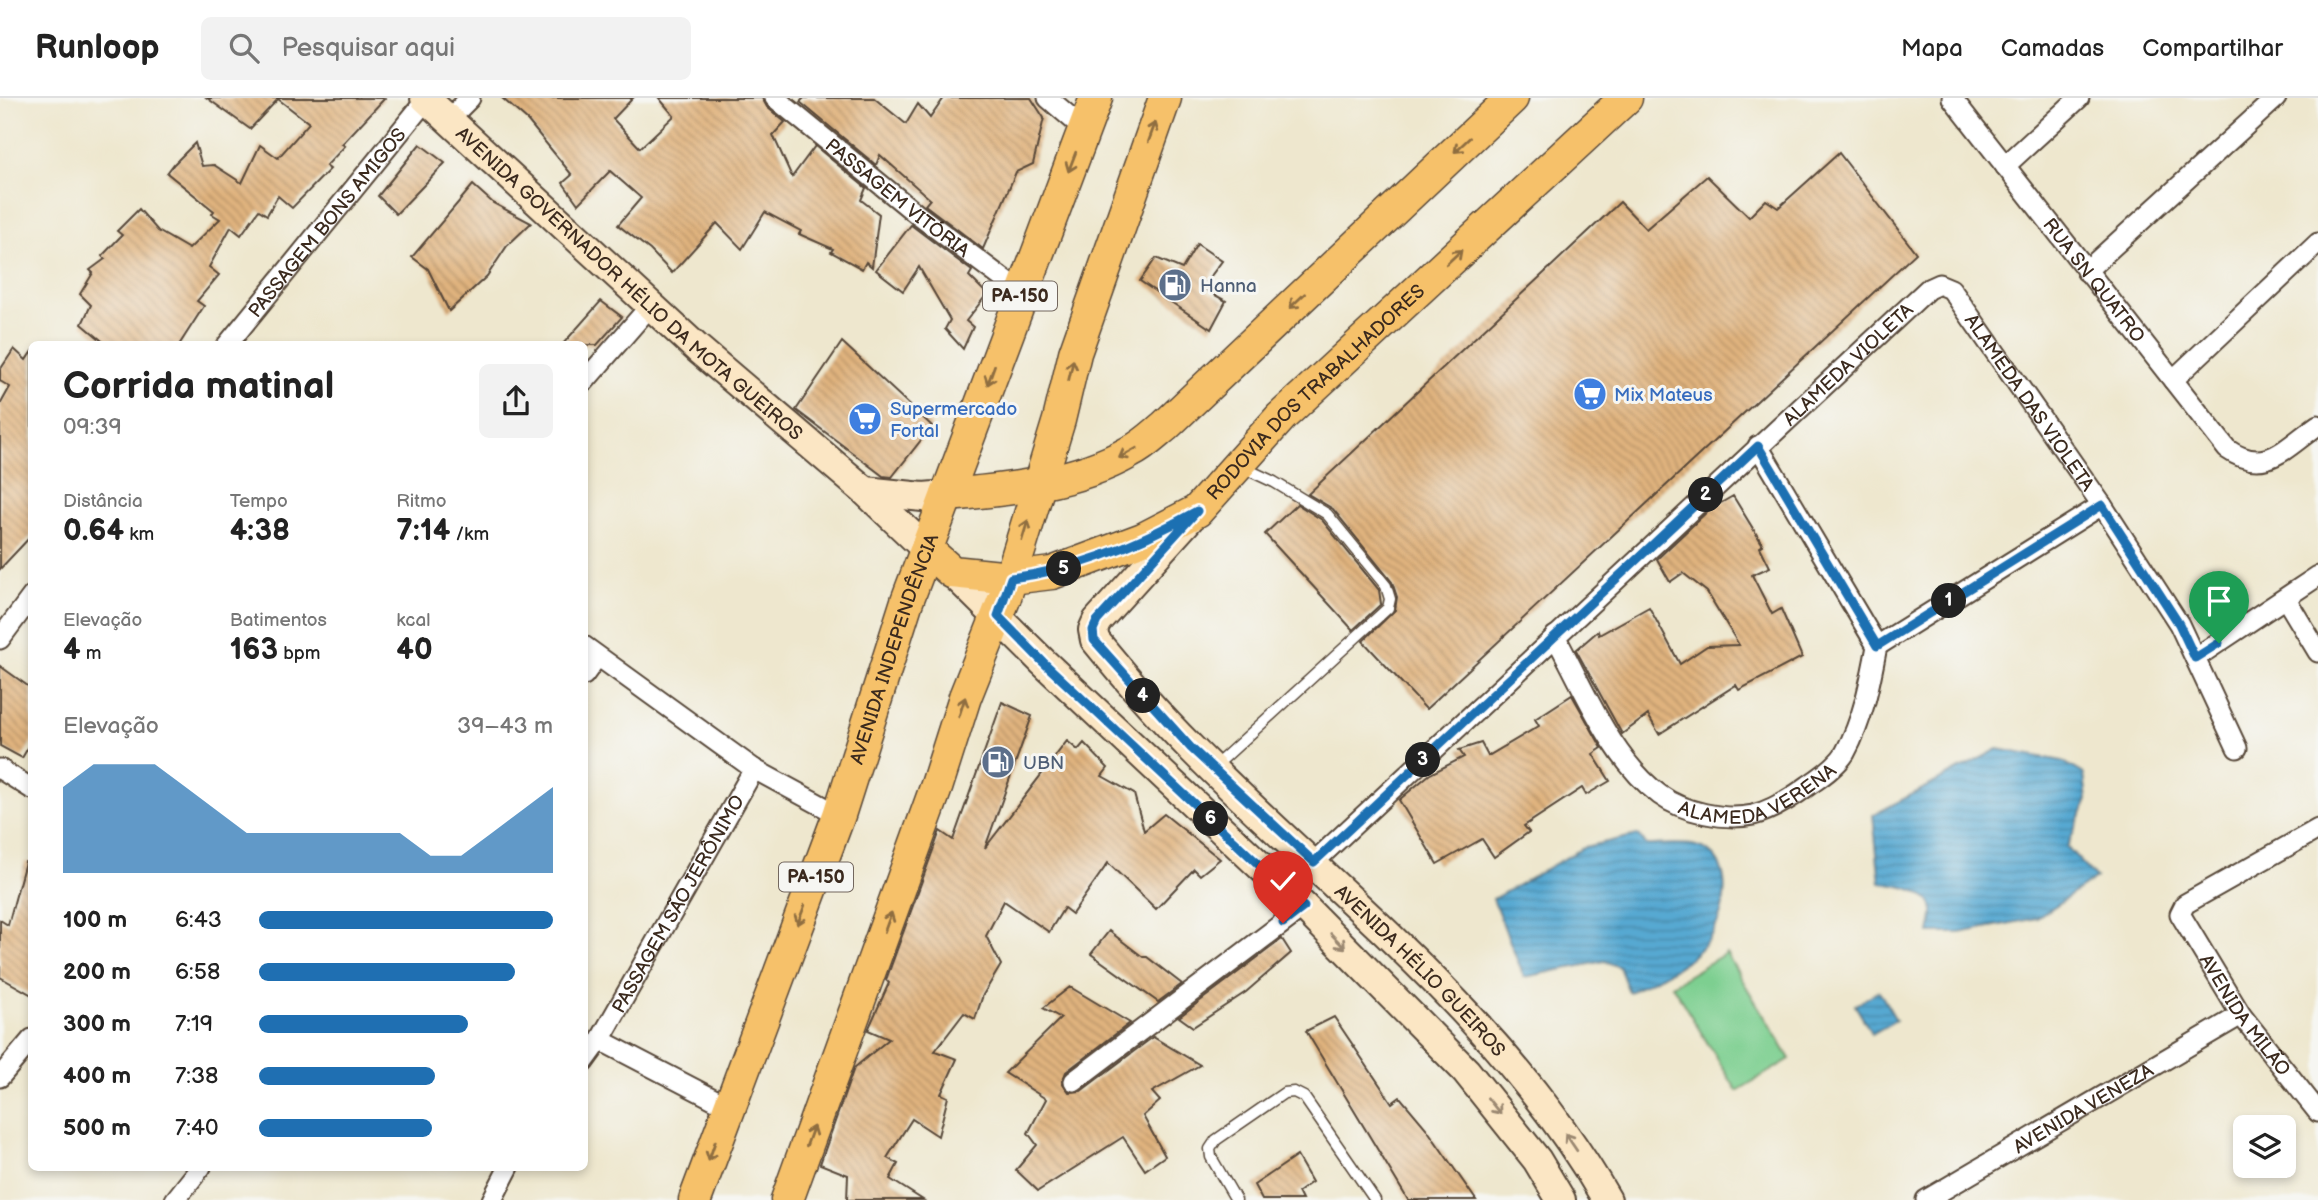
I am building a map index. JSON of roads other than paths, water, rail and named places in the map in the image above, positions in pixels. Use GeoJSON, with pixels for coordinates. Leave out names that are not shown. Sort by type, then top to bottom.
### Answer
{"type":"FeatureCollection","features":[{"type":"Feature","properties":{"kind":"main road","name":"AVENIDA INDEPENDÊNCIA"},"geometry":{"type":"LineString","coordinates":[[695,1200],[727,1106],[839,815],[907,601],[1096,98]]}},
{"type":"Feature","properties":{"kind":"main road"},"geometry":{"type":"LineString","coordinates":[[787,1200],[937,785],[965,696],[998,616],[1040,483],[1075,353],[1165,98]]}},
{"type":"Feature","properties":{"kind":"main road"},"geometry":{"type":"LineString","coordinates":[[865,491],[923,497],[1040,483],[1096,468],[1121,457],[1165,426],[1512,98]]}},
{"type":"Feature","properties":{"kind":"main road","name":"RODOVIA DOS TRABALHADORES"},"geometry":{"type":"LineString","coordinates":[[952,572],[1011,578],[1052,573],[1143,539],[1197,511],[1281,417],[1626,98]]}},
{"type":"Feature","properties":{"kind":"main road","name":"AVENIDA GOVERNADOR HÉLIO DA MOTA GUEIROS"},"geometry":{"type":"LineString","coordinates":[[426,99],[651,305],[865,491]]}},
{"type":"Feature","properties":{"kind":"main road"},"geometry":{"type":"LineString","coordinates":[[865,491],[1304,907],[1466,1071],[1537,1160],[1561,1200]]}},
{"type":"Feature","properties":{"kind":"main road","name":"AVENIDA HÉLIO GUEIROS"},"geometry":{"type":"LineString","coordinates":[[1197,511],[1097,621],[1093,630],[1094,640],[1212,768],[1433,977],[1495,1043],[1544,1103],[1607,1200]]}},
{"type":"Feature","properties":{"kind":"street"},"geometry":{"type":"LineString","coordinates":[[448,120],[470,98]]}},
{"type":"Feature","properties":{"kind":"street","name":"PASSAGEM VITÓRIA"},"geometry":{"type":"LineString","coordinates":[[775,98],[918,215],[1022,293]]}},
{"type":"Feature","properties":{"kind":"street"},"geometry":{"type":"LineString","coordinates":[[1048,98],[1084,129]]}},
{"type":"Feature","properties":{"kind":"street","name":"RUA SN QUATRO"},"geometry":{"type":"LineString","coordinates":[[1952,98],[2227,449],[2241,459],[2252,462],[2266,460],[2318,425]]}},
{"type":"Feature","properties":{"kind":"street"},"geometry":{"type":"LineString","coordinates":[[2005,166],[2079,98]]}},
{"type":"Feature","properties":{"kind":"street"},"geometry":{"type":"LineString","coordinates":[[2086,271],[2276,98]]}},
{"type":"Feature","properties":{"kind":"street","name":"PASSAGEM BONS AMIGOS"},"geometry":{"type":"LineString","coordinates":[[234,341],[426,99]]}},
{"type":"Feature","properties":{"kind":"street"},"geometry":{"type":"LineString","coordinates":[[2173,380],[2318,243]]}},
{"type":"Feature","properties":{"kind":"street","name":"ALAMEDA VIOLETA"},"geometry":{"type":"LineString","coordinates":[[1314,862],[1758,446],[1928,289],[1939,284]]}},
{"type":"Feature","properties":{"kind":"street","name":"ALAMEDA DAS VIOLETA"},"geometry":{"type":"LineString","coordinates":[[1939,284],[1951,289],[2102,505],[2179,624],[2238,748]]}},
{"type":"Feature","properties":{"kind":"street"},"geometry":{"type":"LineString","coordinates":[[588,377],[651,305]]}},
{"type":"Feature","properties":{"kind":"street"},"geometry":{"type":"LineString","coordinates":[[1758,446],[1877,646],[2102,505]]}},
{"type":"Feature","properties":{"kind":"street"},"geometry":{"type":"LineString","coordinates":[[2195,658],[2318,576]]}},
{"type":"Feature","properties":{"kind":"street"},"geometry":{"type":"LineString","coordinates":[[2286,599],[2318,652]]}},
{"type":"Feature","properties":{"kind":"street"},"geometry":{"type":"LineString","coordinates":[[0,639],[28,601]]}},
{"type":"Feature","properties":{"kind":"street","name":"ALAMEDA VERENA"},"geometry":{"type":"LineString","coordinates":[[1555,636],[1614,742],[1639,775],[1662,796],[1690,809],[1724,816],[1753,815],[1788,800],[1843,756],[1867,694],[1877,646]]}},
{"type":"Feature","properties":{"kind":"street"},"geometry":{"type":"LineString","coordinates":[[591,651],[754,769],[839,815]]}},
{"type":"Feature","properties":{"kind":"street"},"geometry":{"type":"LineString","coordinates":[[0,769],[28,786]]}},
{"type":"Feature","properties":{"kind":"street","name":"PASSAGEM SÃO JERÔNIMO"},"geometry":{"type":"LineString","coordinates":[[588,1056],[600,1040],[754,769]]}},
{"type":"Feature","properties":{"kind":"street","name":"AVENIDA MILÃO"},"geometry":{"type":"LineString","coordinates":[[2317,1110],[2241,1015],[2182,918],[2180,910],[2185,904],[2318,829]]}},
{"type":"Feature","properties":{"kind":"street"},"geometry":{"type":"LineString","coordinates":[[1074,1081],[1304,907]]}},
{"type":"Feature","properties":{"kind":"street","name":"AVENIDA VENEZA"},"geometry":{"type":"LineString","coordinates":[[1926,1200],[2241,1015]]}},
{"type":"Feature","properties":{"kind":"street"},"geometry":{"type":"LineString","coordinates":[[600,1040],[727,1106]]}},
{"type":"Feature","properties":{"kind":"street"},"geometry":{"type":"LineString","coordinates":[[0,1077],[28,1044]]}},
{"type":"Feature","properties":{"kind":"street"},"geometry":{"type":"LineString","coordinates":[[175,1200],[198,1171]]}},
{"type":"Feature","properties":{"kind":"street"},"geometry":{"type":"LineString","coordinates":[[492,1200],[507,1171]]}},
{"type":"Feature","properties":{"kind":"lane"},"geometry":{"type":"LineString","coordinates":[[1212,768],[1388,608],[1390,599],[1386,586],[1327,514],[1274,482],[1240,466]]}},
{"type":"Feature","properties":{"kind":"lane"},"geometry":{"type":"LineString","coordinates":[[1236,1200],[1209,1149],[1216,1140],[1284,1093],[1294,1092],[1304,1097],[1375,1200]]}},
{"type":"Feature","properties":{"kind":"water"},"geometry":{"type":"Polygon","coordinates":[[[1998,749],[2062,761],[2084,774],[2087,800],[2067,847],[2096,878],[2037,918],[1959,933],[1930,933],[1933,910],[1925,897],[1911,889],[1880,883],[1873,815],[1998,749]]]}},
{"type":"Feature","properties":{"kind":"water"},"geometry":{"type":"Polygon","coordinates":[[[1637,835],[1647,845],[1696,846],[1709,852],[1718,862],[1725,889],[1723,904],[1706,942],[1680,965],[1629,992],[1619,967],[1605,961],[1524,977],[1493,899],[1585,847],[1637,835]]]}},
{"type":"Feature","properties":{"kind":"water"},"geometry":{"type":"Polygon","coordinates":[[[1879,991],[1896,1020],[1872,1034],[1855,1005],[1879,991]]]}},
{"type":"Feature","properties":{"kind":"place","name":"Hanna"},"geometry":{"type":"Point","coordinates":[1175,285]}},
{"type":"Feature","properties":{"kind":"place","name":"Mix Mateus"},"geometry":{"type":"Point","coordinates":[1590,394]}},
{"type":"Feature","properties":{"kind":"place","name":"Supermercado Fortal"},"geometry":{"type":"Point","coordinates":[865,419]}},
{"type":"Feature","properties":{"kind":"place","name":"UBN"},"geometry":{"type":"Point","coordinates":[998,762]}}]}
